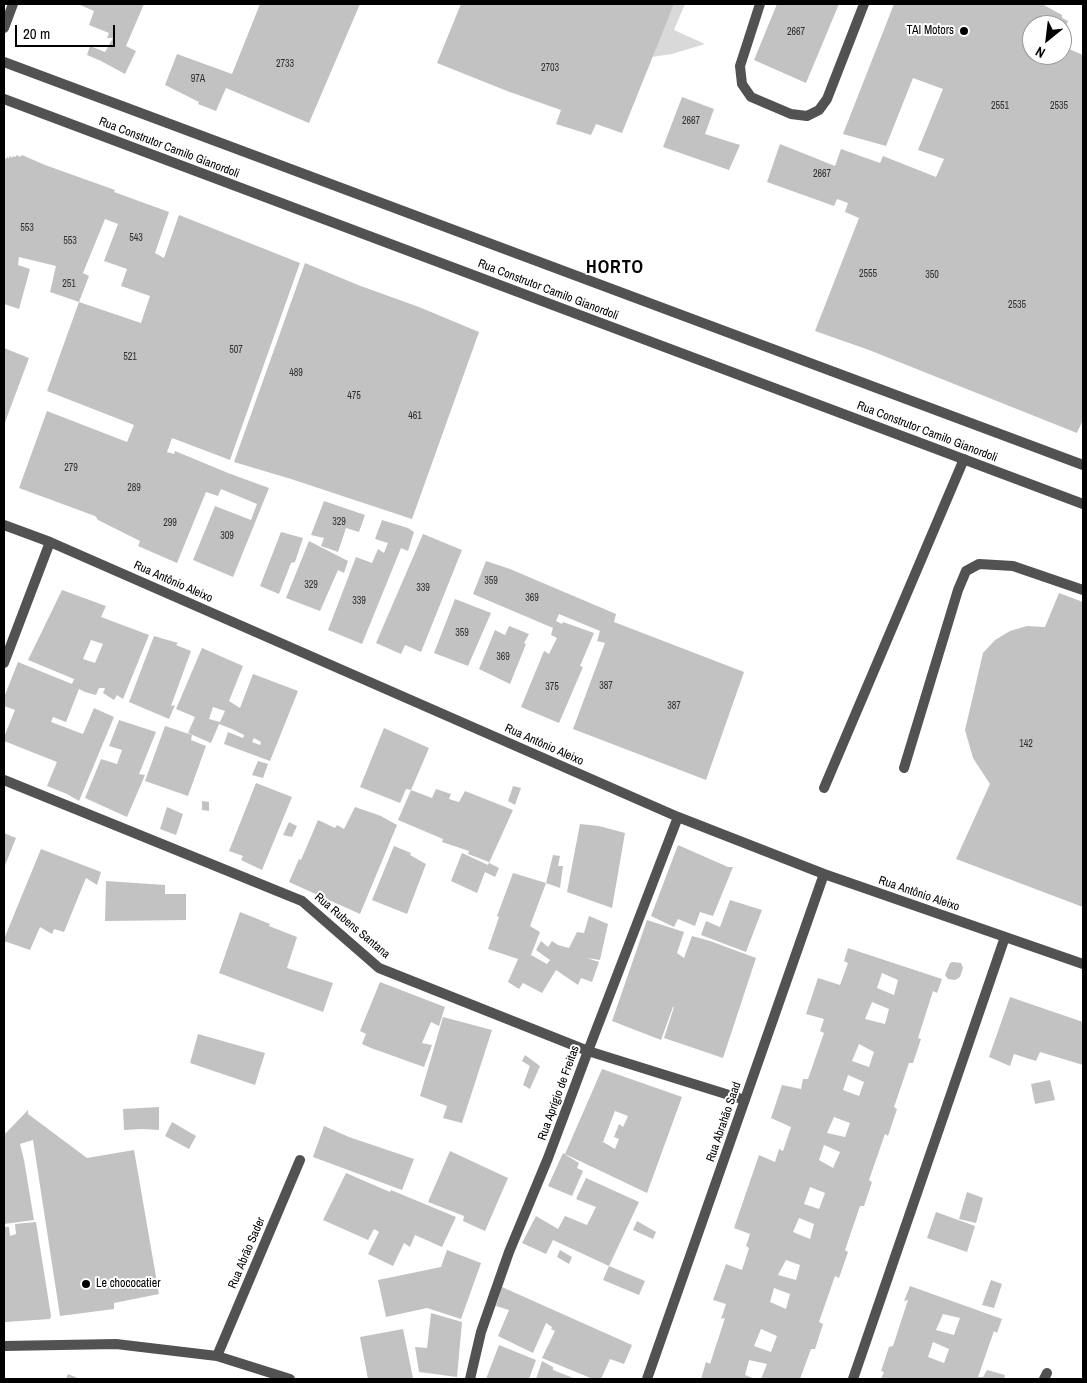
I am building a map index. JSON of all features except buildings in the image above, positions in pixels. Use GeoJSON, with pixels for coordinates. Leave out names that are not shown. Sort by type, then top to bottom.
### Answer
{"type":"FeatureCollection","features":[{"type":"Feature","properties":{"kind":"street"},"geometry":{"type":"LineString","coordinates":[[4,28],[13,4]]}},
{"type":"Feature","properties":{"kind":"street"},"geometry":{"type":"LineString","coordinates":[[760,4],[740,66],[742,84],[750,97],[792,114],[807,116],[819,110],[827,99],[864,4]]}},
{"type":"Feature","properties":{"kind":"street","name":"Rua Construtor Camilo Gianordoli"},"geometry":{"type":"LineString","coordinates":[[4,62],[1083,465]]}},
{"type":"Feature","properties":{"kind":"street","name":"Rua Construtor Camilo Gianordoli"},"geometry":{"type":"LineString","coordinates":[[4,99],[1083,504]]}},
{"type":"Feature","properties":{"kind":"street"},"geometry":{"type":"LineString","coordinates":[[824,788],[964,459]]}},
{"type":"Feature","properties":{"kind":"street","name":"Rua Antônio Aleixo"},"geometry":{"type":"LineString","coordinates":[[4,525],[50,542],[678,817],[824,874],[1083,964]]}},
{"type":"Feature","properties":{"kind":"street"},"geometry":{"type":"LineString","coordinates":[[4,662],[50,542]]}},
{"type":"Feature","properties":{"kind":"street"},"geometry":{"type":"LineString","coordinates":[[904,768],[958,590],[966,571],[979,564],[1013,566],[1083,590]]}},
{"type":"Feature","properties":{"kind":"street","name":"Rua Rubens Santana"},"geometry":{"type":"LineString","coordinates":[[4,780],[302,901],[379,968],[588,1051],[744,1100]]}},
{"type":"Feature","properties":{"kind":"street","name":"Rua Aprígio de Freitas"},"geometry":{"type":"LineString","coordinates":[[470,1379],[481,1332],[509,1252],[548,1158],[678,817]]}},
{"type":"Feature","properties":{"kind":"street","name":"Rua Abrahão Saad"},"geometry":{"type":"LineString","coordinates":[[648,1379],[824,874]]}},
{"type":"Feature","properties":{"kind":"street"},"geometry":{"type":"LineString","coordinates":[[853,1379],[1006,937]]}},
{"type":"Feature","properties":{"kind":"street","name":"Rua Abrão Sader"},"geometry":{"type":"LineString","coordinates":[[217,1356],[300,1160]]}},
{"type":"Feature","properties":{"kind":"street"},"geometry":{"type":"LineString","coordinates":[[4,1346],[116,1344],[217,1356],[290,1379]]}},
{"type":"Feature","properties":{"kind":"shaded area"},"geometry":{"type":"Polygon","coordinates":[[[674,4],[685,4],[674,30],[705,44],[672,54],[652,57],[674,4]]]}},
{"type":"Feature","properties":{"kind":"place","name":"TAI Motors"},"geometry":{"type":"Point","coordinates":[964,31]}},
{"type":"Feature","properties":{"kind":"place","name":"Le chococatier"},"geometry":{"type":"Point","coordinates":[86,1284]}},
{"type":"Feature","properties":{"kind":"district","name":"HORTO"},"geometry":{"type":"Point","coordinates":[615,268]}}]}
